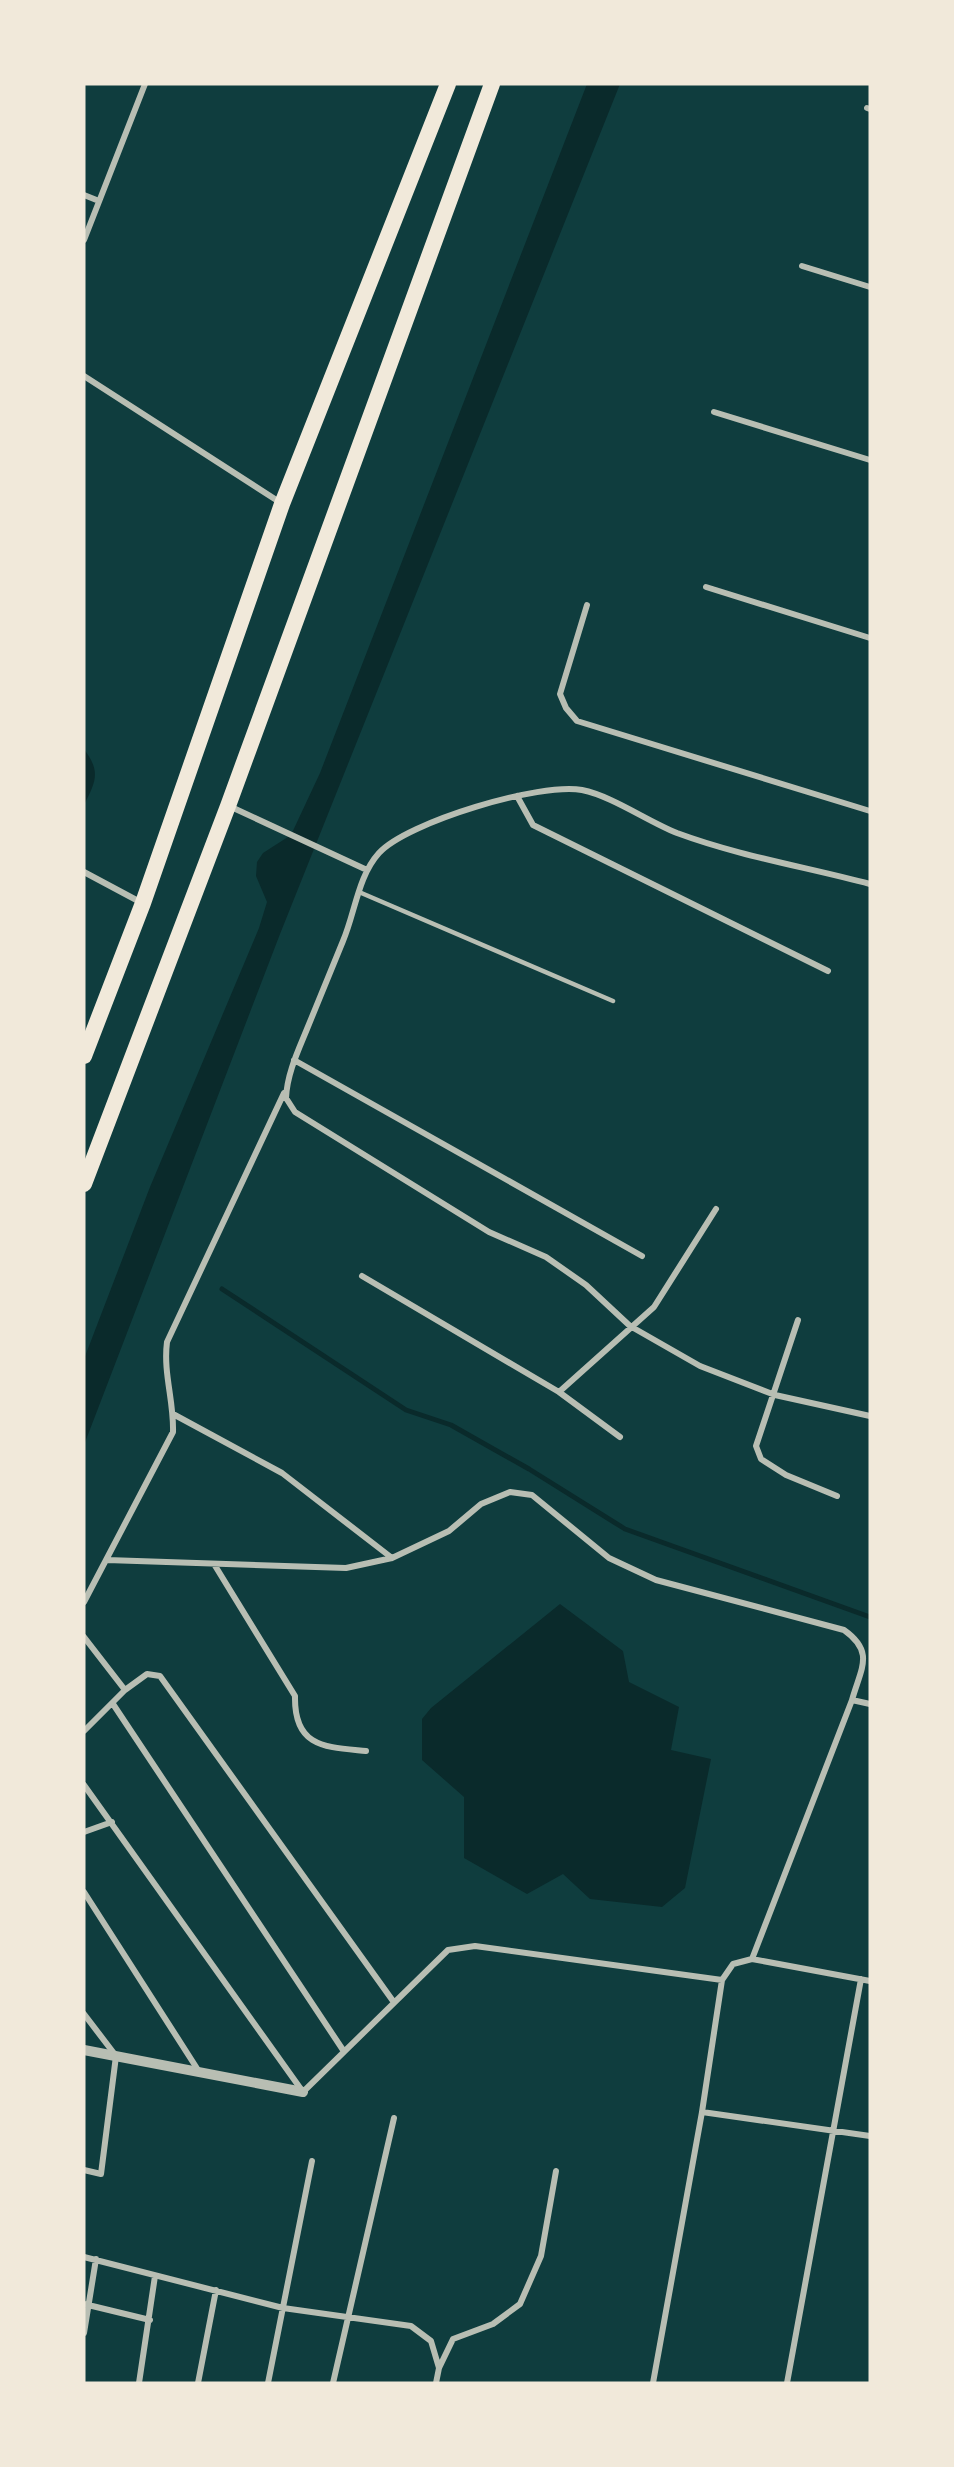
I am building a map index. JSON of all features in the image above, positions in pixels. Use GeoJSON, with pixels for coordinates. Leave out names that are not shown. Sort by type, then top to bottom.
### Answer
{"type":"FeatureCollection","features":[{"type":"Feature","properties":{"kind":"highway"},"geometry":{"type":"LineString","coordinates":[[84,1056],[143,903],[282,504],[448,84]]}},
{"type":"Feature","properties":{"kind":"highway"},"geometry":{"type":"LineString","coordinates":[[84,1184],[228,806],[492,84]]}},
{"type":"Feature","properties":{"kind":"street"},"geometry":{"type":"LineString","coordinates":[[84,240],[145,84]]}},
{"type":"Feature","properties":{"kind":"street"},"geometry":{"type":"LineString","coordinates":[[84,195],[99,201]]}},
{"type":"Feature","properties":{"kind":"street"},"geometry":{"type":"LineString","coordinates":[[802,266],[870,287]]}},
{"type":"Feature","properties":{"kind":"street"},"geometry":{"type":"LineString","coordinates":[[84,376],[282,504]]}},
{"type":"Feature","properties":{"kind":"street"},"geometry":{"type":"LineString","coordinates":[[714,412],[870,460]]}},
{"type":"Feature","properties":{"kind":"street"},"geometry":{"type":"LineString","coordinates":[[706,587],[870,638]]}},
{"type":"Feature","properties":{"kind":"street"},"geometry":{"type":"LineString","coordinates":[[587,605],[560,694],[566,708],[577,721],[870,811]]}},
{"type":"Feature","properties":{"kind":"street"},"geometry":{"type":"LineString","coordinates":[[84,1602],[173,1432],[173,1414],[166,1378],[167,1342],[286,1088],[294,1060],[345,938],[359,892],[377,854],[404,833],[516,796],[549,788],[582,790],[598,794],[650,821],[705,842],[870,884]]}},
{"type":"Feature","properties":{"kind":"street"},"geometry":{"type":"LineString","coordinates":[[516,796],[533,825],[828,971]]}},
{"type":"Feature","properties":{"kind":"street"},"geometry":{"type":"LineString","coordinates":[[228,806],[368,870]]}},
{"type":"Feature","properties":{"kind":"street"},"geometry":{"type":"LineString","coordinates":[[84,872],[143,903]]}},
{"type":"Feature","properties":{"kind":"street"},"geometry":{"type":"LineString","coordinates":[[294,1060],[642,1256]]}},
{"type":"Feature","properties":{"kind":"street"},"geometry":{"type":"LineString","coordinates":[[286,1088],[286,1098],[295,1112],[441,1200],[481,1227],[553,1261],[586,1285],[630,1326],[700,1366],[774,1395],[870,1416]]}},
{"type":"Feature","properties":{"kind":"street"},"geometry":{"type":"LineString","coordinates":[[559,1392],[630,1326],[654,1307],[716,1209]]}},
{"type":"Feature","properties":{"kind":"street"},"geometry":{"type":"LineString","coordinates":[[362,1276],[559,1392],[620,1437]]}},
{"type":"Feature","properties":{"kind":"street"},"geometry":{"type":"LineString","coordinates":[[798,1320],[756,1446],[761,1460],[786,1474],[837,1496]]}},
{"type":"Feature","properties":{"kind":"street"},"geometry":{"type":"LineString","coordinates":[[173,1414],[282,1473],[392,1558]]}},
{"type":"Feature","properties":{"kind":"street"},"geometry":{"type":"LineString","coordinates":[[107,1560],[346,1568],[392,1558],[449,1531],[481,1504],[510,1492],[532,1495],[609,1558],[656,1580],[844,1630],[859,1641],[864,1656],[852,1700],[752,1959]]}},
{"type":"Feature","properties":{"kind":"street"},"geometry":{"type":"LineString","coordinates":[[214,1564],[295,1696],[294,1712],[308,1738],[324,1747],[366,1751]]}},
{"type":"Feature","properties":{"kind":"street"},"geometry":{"type":"LineString","coordinates":[[84,1637],[126,1690]]}},
{"type":"Feature","properties":{"kind":"street"},"geometry":{"type":"LineString","coordinates":[[84,1731],[126,1690],[147,1674],[160,1676],[393,2001]]}},
{"type":"Feature","properties":{"kind":"street"},"geometry":{"type":"LineString","coordinates":[[852,1700],[870,1704]]}},
{"type":"Feature","properties":{"kind":"street"},"geometry":{"type":"LineString","coordinates":[[113,1704],[343,2050]]}},
{"type":"Feature","properties":{"kind":"street"},"geometry":{"type":"LineString","coordinates":[[84,1785],[303,2092]]}},
{"type":"Feature","properties":{"kind":"street"},"geometry":{"type":"LineString","coordinates":[[84,1832],[112,1822]]}},
{"type":"Feature","properties":{"kind":"street"},"geometry":{"type":"LineString","coordinates":[[84,1892],[198,2070]]}},
{"type":"Feature","properties":{"kind":"street"},"geometry":{"type":"LineString","coordinates":[[303,2092],[393,2001],[448,1950],[475,1946],[722,1980]]}},
{"type":"Feature","properties":{"kind":"street"},"geometry":{"type":"LineString","coordinates":[[653,2383],[702,2112],[722,1980],[733,1964],[752,1959],[870,1981]]}},
{"type":"Feature","properties":{"kind":"street"},"geometry":{"type":"LineString","coordinates":[[787,2383],[861,1979]]}},
{"type":"Feature","properties":{"kind":"street"},"geometry":{"type":"LineString","coordinates":[[84,2014],[116,2056],[101,2174],[84,2170]]}},
{"type":"Feature","properties":{"kind":"street"},"geometry":{"type":"LineString","coordinates":[[84,2050],[198,2070],[303,2092]]}},
{"type":"Feature","properties":{"kind":"street"},"geometry":{"type":"LineString","coordinates":[[702,2112],[870,2136]]}},
{"type":"Feature","properties":{"kind":"street"},"geometry":{"type":"LineString","coordinates":[[333,2383],[393,2118]]}},
{"type":"Feature","properties":{"kind":"street"},"geometry":{"type":"LineString","coordinates":[[268,2383],[312,2161]]}},
{"type":"Feature","properties":{"kind":"street"},"geometry":{"type":"LineString","coordinates":[[436,2383],[439,2368],[453,2339],[493,2324],[520,2304],[541,2256],[556,2171]]}},
{"type":"Feature","properties":{"kind":"street"},"geometry":{"type":"LineString","coordinates":[[84,2257],[283,2308],[411,2326],[431,2341],[439,2368]]}},
{"type":"Feature","properties":{"kind":"street"},"geometry":{"type":"LineString","coordinates":[[84,2333],[86,2305],[96,2259]]}},
{"type":"Feature","properties":{"kind":"street"},"geometry":{"type":"LineString","coordinates":[[139,2383],[155,2276]]}},
{"type":"Feature","properties":{"kind":"street"},"geometry":{"type":"LineString","coordinates":[[198,2383],[216,2290]]}},
{"type":"Feature","properties":{"kind":"street"},"geometry":{"type":"LineString","coordinates":[[86,2305],[150,2320]]}},
{"type":"Feature","properties":{"kind":"lane"},"geometry":{"type":"LineString","coordinates":[[359,892],[613,1001]]}},
{"type":"Feature","properties":{"kind":"water"},"geometry":{"type":"Polygon","coordinates":[[[587,84],[620,84],[280,934],[84,1445],[84,1359],[150,1187],[259,928],[267,902],[256,876],[257,862],[263,853],[291,835],[320,773],[587,84]]]}},
{"type":"Feature","properties":{"kind":"water"},"geometry":{"type":"Polygon","coordinates":[[[84,749],[93,764],[95,777],[84,805],[84,749]]]}},
{"type":"Feature","properties":{"kind":"water"},"geometry":{"type":"Polygon","coordinates":[[[560,1604],[623,1651],[629,1682],[679,1707],[671,1750],[711,1759],[685,1888],[662,1907],[590,1899],[563,1874],[527,1894],[464,1858],[464,1797],[422,1760],[422,1719],[431,1708],[560,1604]]]}},
{"type":"Feature","properties":{"kind":"waterway"},"geometry":{"type":"LineString","coordinates":[[222,1289],[406,1410],[451,1425],[529,1469],[625,1529],[870,1617]]}}]}
